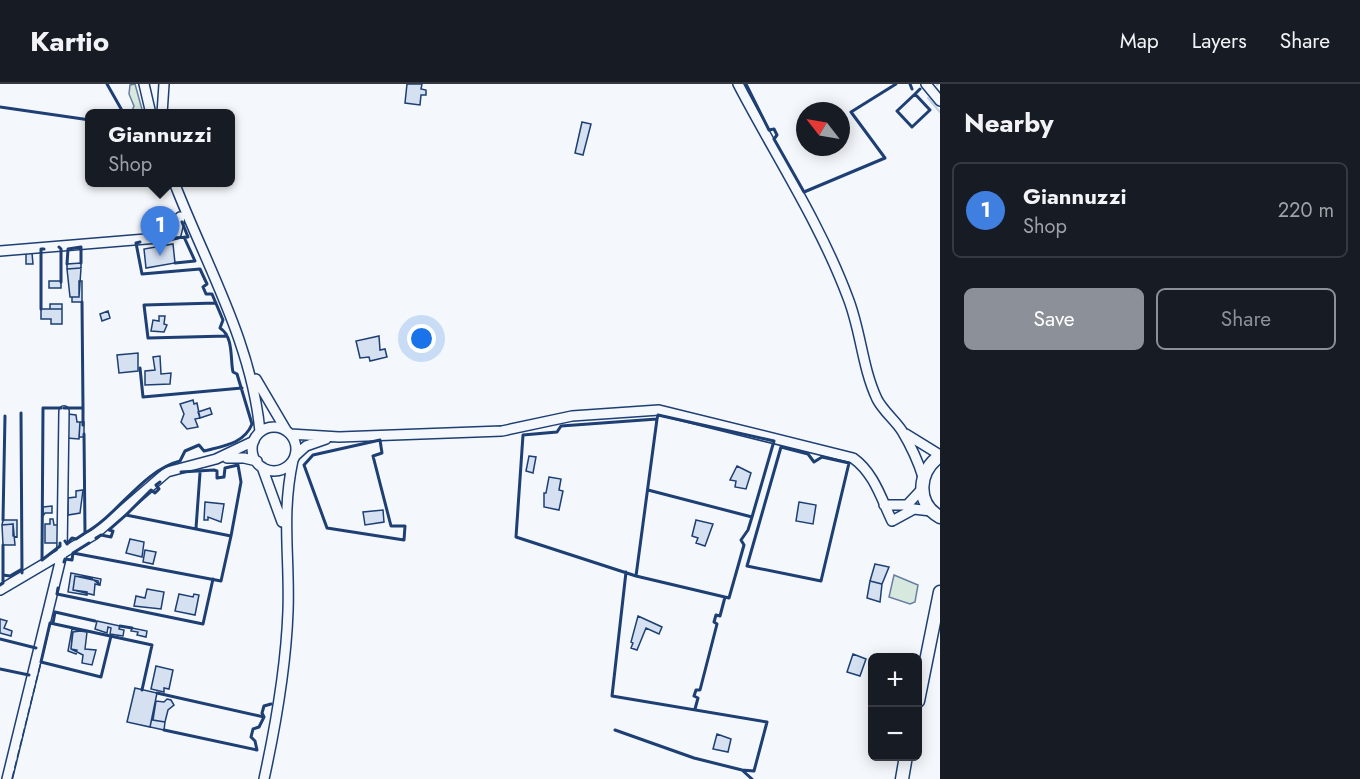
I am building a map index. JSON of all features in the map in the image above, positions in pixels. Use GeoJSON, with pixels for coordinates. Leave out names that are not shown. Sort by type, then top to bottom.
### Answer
{"type":"FeatureCollection","features":[{"type":"Feature","properties":{"kind":"main road"},"geometry":{"type":"LineString","coordinates":[[937,516],[922,483],[927,468],[940,456]]}},
{"type":"Feature","properties":{"kind":"main road"},"geometry":{"type":"LineString","coordinates":[[922,681],[940,592]]}},
{"type":"Feature","properties":{"kind":"main road"},"geometry":{"type":"LineString","coordinates":[[902,779],[905,761]]}},
{"type":"Feature","properties":{"kind":"street"},"geometry":{"type":"LineString","coordinates":[[144,84],[150,109]]}},
{"type":"Feature","properties":{"kind":"street"},"geometry":{"type":"LineString","coordinates":[[162,109],[164,84]]}},
{"type":"Feature","properties":{"kind":"street"},"geometry":{"type":"LineString","coordinates":[[738,84],[821,234],[849,301],[861,351],[878,400],[902,431],[916,457],[922,483],[907,505],[884,505]]}},
{"type":"Feature","properties":{"kind":"street"},"geometry":{"type":"LineString","coordinates":[[926,84],[939,95]]}},
{"type":"Feature","properties":{"kind":"street"},"geometry":{"type":"LineString","coordinates":[[176,187],[235,324],[257,398],[260,432]]}},
{"type":"Feature","properties":{"kind":"street"},"geometry":{"type":"LineString","coordinates":[[0,251],[158,238],[176,234],[180,217]]}},
{"type":"Feature","properties":{"kind":"street"},"geometry":{"type":"LineString","coordinates":[[250,369],[296,444],[285,531],[288,610],[281,693],[264,779]]}},
{"type":"Feature","properties":{"kind":"street"},"geometry":{"type":"LineString","coordinates":[[285,531],[274,493],[253,448],[254,441],[260,432],[273,427],[288,432],[339,437],[502,431],[572,417],[660,410],[853,458],[866,469],[892,521],[908,510],[923,508],[937,516]]}},
{"type":"Feature","properties":{"kind":"street"},"geometry":{"type":"LineString","coordinates":[[7,779],[62,554],[64,411]]}},
{"type":"Feature","properties":{"kind":"street"},"geometry":{"type":"LineString","coordinates":[[902,431],[940,456]]}},
{"type":"Feature","properties":{"kind":"street"},"geometry":{"type":"LineString","coordinates":[[216,459],[244,458],[275,470],[282,469],[314,442],[339,437]]}},
{"type":"Feature","properties":{"kind":"street"},"geometry":{"type":"LineString","coordinates":[[0,590],[109,524],[150,484],[167,472],[216,459],[254,441]]}},
{"type":"Feature","properties":{"kind":"shaded area"},"geometry":{"type":"Polygon","coordinates":[[[135,84],[142,109],[133,109],[134,106],[129,94],[130,85],[135,84]]]}},
{"type":"Feature","properties":{"kind":"shaded area"},"geometry":{"type":"Polygon","coordinates":[[[894,575],[918,585],[915,602],[910,604],[889,597],[894,575]]]}},
{"type":"Feature","properties":{"kind":"building"},"geometry":{"type":"Polygon","coordinates":[[[407,84],[422,84],[421,89],[426,90],[426,95],[421,95],[420,105],[405,103],[407,84]]]}},
{"type":"Feature","properties":{"kind":"building"},"geometry":{"type":"Polygon","coordinates":[[[582,122],[591,124],[583,155],[575,153],[582,122]]]}},
{"type":"Feature","properties":{"kind":"building"},"geometry":{"type":"Polygon","coordinates":[[[173,244],[175,263],[146,268],[144,249],[173,244]]]}},
{"type":"Feature","properties":{"kind":"building"},"geometry":{"type":"Polygon","coordinates":[[[26,253],[32,253],[33,264],[26,264],[26,253]]]}},
{"type":"Feature","properties":{"kind":"building"},"geometry":{"type":"Polygon","coordinates":[[[81,263],[81,268],[67,269],[67,264],[81,263]]]}},
{"type":"Feature","properties":{"kind":"building"},"geometry":{"type":"Polygon","coordinates":[[[81,268],[79,297],[70,297],[67,269],[81,268]]]}},
{"type":"Feature","properties":{"kind":"building"},"geometry":{"type":"Polygon","coordinates":[[[49,281],[61,281],[61,288],[49,288],[49,281]]]}},
{"type":"Feature","properties":{"kind":"building"},"geometry":{"type":"Polygon","coordinates":[[[79,281],[82,281],[82,302],[72,302],[72,297],[79,297],[79,281]]]}},
{"type":"Feature","properties":{"kind":"building"},"geometry":{"type":"Polygon","coordinates":[[[50,304],[62,304],[62,309],[50,309],[50,304]]]}},
{"type":"Feature","properties":{"kind":"building"},"geometry":{"type":"Polygon","coordinates":[[[41,309],[62,309],[62,324],[51,324],[51,319],[41,319],[41,309]]]}},
{"type":"Feature","properties":{"kind":"building"},"geometry":{"type":"Polygon","coordinates":[[[108,311],[110,318],[102,321],[100,314],[108,311]]]}},
{"type":"Feature","properties":{"kind":"building"},"geometry":{"type":"Polygon","coordinates":[[[159,316],[165,316],[164,324],[167,325],[164,332],[151,331],[153,320],[159,321],[159,316]]]}},
{"type":"Feature","properties":{"kind":"building"},"geometry":{"type":"Polygon","coordinates":[[[379,336],[380,350],[385,349],[387,357],[370,361],[369,357],[360,358],[356,341],[379,336]]]}},
{"type":"Feature","properties":{"kind":"building"},"geometry":{"type":"Polygon","coordinates":[[[138,353],[138,371],[119,373],[117,355],[138,353]]]}},
{"type":"Feature","properties":{"kind":"building"},"geometry":{"type":"Polygon","coordinates":[[[160,356],[161,374],[171,373],[170,384],[145,385],[145,371],[155,370],[153,357],[160,356]]]}},
{"type":"Feature","properties":{"kind":"building"},"geometry":{"type":"Polygon","coordinates":[[[193,400],[194,404],[197,403],[200,418],[195,419],[198,427],[187,429],[181,422],[184,414],[180,404],[193,400]]]}},
{"type":"Feature","properties":{"kind":"building"},"geometry":{"type":"Polygon","coordinates":[[[210,408],[212,414],[200,418],[198,412],[210,408]]]}},
{"type":"Feature","properties":{"kind":"building"},"geometry":{"type":"Polygon","coordinates":[[[68,414],[76,415],[77,422],[80,422],[79,439],[67,438],[68,414]]]}},
{"type":"Feature","properties":{"kind":"building"},"geometry":{"type":"Polygon","coordinates":[[[80,422],[84,422],[84,437],[79,437],[80,422]]]}},
{"type":"Feature","properties":{"kind":"building"},"geometry":{"type":"Polygon","coordinates":[[[529,456],[536,457],[533,473],[526,471],[529,456]]]}},
{"type":"Feature","properties":{"kind":"building"},"geometry":{"type":"Polygon","coordinates":[[[737,466],[751,473],[746,489],[735,487],[736,481],[730,480],[737,466]]]}},
{"type":"Feature","properties":{"kind":"building"},"geometry":{"type":"Polygon","coordinates":[[[549,477],[561,479],[559,490],[563,491],[559,510],[544,507],[544,493],[546,493],[549,477]]]}},
{"type":"Feature","properties":{"kind":"building"},"geometry":{"type":"Polygon","coordinates":[[[83,490],[80,513],[68,515],[68,498],[76,497],[76,491],[83,490]]]}},
{"type":"Feature","properties":{"kind":"building"},"geometry":{"type":"Polygon","coordinates":[[[205,502],[224,504],[221,522],[208,517],[208,520],[204,520],[205,502]]]}},
{"type":"Feature","properties":{"kind":"building"},"geometry":{"type":"Polygon","coordinates":[[[799,502],[816,505],[813,524],[796,521],[799,502]]]}},
{"type":"Feature","properties":{"kind":"building"},"geometry":{"type":"Polygon","coordinates":[[[52,506],[52,513],[45,513],[43,516],[43,507],[52,506]]]}},
{"type":"Feature","properties":{"kind":"building"},"geometry":{"type":"Polygon","coordinates":[[[383,510],[384,522],[365,525],[363,512],[383,510]]]}},
{"type":"Feature","properties":{"kind":"building"},"geometry":{"type":"Polygon","coordinates":[[[50,519],[53,519],[54,525],[58,525],[58,543],[45,543],[45,524],[50,524],[50,519]]]}},
{"type":"Feature","properties":{"kind":"building"},"geometry":{"type":"Polygon","coordinates":[[[3,520],[17,520],[17,537],[13,536],[13,524],[2,525],[3,520]]]}},
{"type":"Feature","properties":{"kind":"building"},"geometry":{"type":"Polygon","coordinates":[[[696,520],[713,524],[705,546],[696,543],[698,538],[692,536],[696,520]]]}},
{"type":"Feature","properties":{"kind":"building"},"geometry":{"type":"Polygon","coordinates":[[[13,524],[15,545],[3,545],[2,525],[13,524]]]}},
{"type":"Feature","properties":{"kind":"building"},"geometry":{"type":"Polygon","coordinates":[[[130,539],[144,542],[142,557],[126,553],[130,539]]]}},
{"type":"Feature","properties":{"kind":"building"},"geometry":{"type":"Polygon","coordinates":[[[145,550],[156,552],[153,564],[143,562],[145,550]]]}},
{"type":"Feature","properties":{"kind":"building"},"geometry":{"type":"Polygon","coordinates":[[[875,564],[889,567],[882,584],[870,581],[875,564]]]}},
{"type":"Feature","properties":{"kind":"building"},"geometry":{"type":"Polygon","coordinates":[[[71,573],[101,579],[100,585],[91,578],[75,576],[73,590],[87,592],[87,595],[68,592],[71,573]]]}},
{"type":"Feature","properties":{"kind":"building"},"geometry":{"type":"Polygon","coordinates":[[[75,576],[98,581],[99,585],[95,584],[94,595],[73,590],[75,576]]]}},
{"type":"Feature","properties":{"kind":"building"},"geometry":{"type":"Polygon","coordinates":[[[870,581],[882,584],[880,602],[867,598],[870,581]]]}},
{"type":"Feature","properties":{"kind":"building"},"geometry":{"type":"Polygon","coordinates":[[[147,589],[164,592],[161,609],[134,606],[136,596],[145,598],[147,589]]]}},
{"type":"Feature","properties":{"kind":"building"},"geometry":{"type":"Polygon","coordinates":[[[179,594],[193,597],[194,594],[199,595],[195,615],[175,611],[179,594]]]}},
{"type":"Feature","properties":{"kind":"building"},"geometry":{"type":"Polygon","coordinates":[[[638,616],[662,627],[659,634],[646,628],[637,650],[631,648],[633,643],[631,642],[638,616]]]}},
{"type":"Feature","properties":{"kind":"building"},"geometry":{"type":"Polygon","coordinates":[[[0,619],[7,621],[4,628],[12,631],[11,636],[0,633],[0,619]]]}},
{"type":"Feature","properties":{"kind":"building"},"geometry":{"type":"Polygon","coordinates":[[[97,621],[120,626],[119,629],[124,630],[123,636],[110,634],[111,628],[108,627],[107,633],[95,629],[97,621]]]}},
{"type":"Feature","properties":{"kind":"building"},"geometry":{"type":"Polygon","coordinates":[[[132,628],[147,631],[146,637],[137,635],[138,632],[131,631],[132,628]]]}},
{"type":"Feature","properties":{"kind":"building"},"geometry":{"type":"Polygon","coordinates":[[[72,629],[80,631],[73,632],[71,649],[77,650],[76,654],[68,651],[72,629]]]}},
{"type":"Feature","properties":{"kind":"building"},"geometry":{"type":"Polygon","coordinates":[[[73,632],[87,632],[85,649],[96,650],[92,665],[82,663],[83,655],[71,649],[73,632]]]}},
{"type":"Feature","properties":{"kind":"building"},"geometry":{"type":"Polygon","coordinates":[[[853,654],[866,659],[860,676],[847,672],[853,654]]]}},
{"type":"Feature","properties":{"kind":"building"},"geometry":{"type":"Polygon","coordinates":[[[156,666],[173,670],[169,689],[164,688],[164,692],[151,689],[156,666]]]}},
{"type":"Feature","properties":{"kind":"building"},"geometry":{"type":"Polygon","coordinates":[[[135,688],[157,693],[150,727],[127,722],[135,688]]]}},
{"type":"Feature","properties":{"kind":"building"},"geometry":{"type":"Polygon","coordinates":[[[167,699],[171,700],[174,705],[168,710],[165,722],[153,720],[156,701],[164,702],[167,699]]]}},
{"type":"Feature","properties":{"kind":"building"},"geometry":{"type":"Polygon","coordinates":[[[153,713],[153,720],[165,722],[164,730],[150,727],[153,713]]]}},
{"type":"Feature","properties":{"kind":"building"},"geometry":{"type":"Polygon","coordinates":[[[717,734],[731,739],[728,752],[713,749],[717,734]]]}},
{"type":"Feature","properties":{"kind":"waterway"},"geometry":{"type":"LineString","coordinates":[[928,98],[940,112]]}},
{"type":"Feature","properties":{"kind":"fence"},"geometry":{"type":"LineString","coordinates":[[12,779],[41,662]]}},
{"type":"Feature","properties":{"kind":"wall"},"geometry":{"type":"LineString","coordinates":[[107,84],[121,109]]}},
{"type":"Feature","properties":{"kind":"wall"},"geometry":{"type":"LineString","coordinates":[[746,84],[769,130],[774,129],[777,135],[774,139],[804,192],[885,158],[851,112],[896,84]]}},
{"type":"Feature","properties":{"kind":"wall"},"geometry":{"type":"LineString","coordinates":[[910,84],[912,89]]}},
{"type":"Feature","properties":{"kind":"wall"},"geometry":{"type":"LineString","coordinates":[[915,94],[920,89]]}},
{"type":"Feature","properties":{"kind":"wall"},"geometry":{"type":"LineString","coordinates":[[915,94],[930,110],[912,127],[897,111],[915,94]]}},
{"type":"Feature","properties":{"kind":"wall"},"geometry":{"type":"LineString","coordinates":[[0,107],[85,119]]}},
{"type":"Feature","properties":{"kind":"wall"},"geometry":{"type":"LineString","coordinates":[[173,238],[188,237],[182,222]]}},
{"type":"Feature","properties":{"kind":"wall"},"geometry":{"type":"LineString","coordinates":[[175,263],[195,261],[184,237]]}},
{"type":"Feature","properties":{"kind":"wall"},"geometry":{"type":"LineString","coordinates":[[85,533],[109,515],[142,483],[166,466],[180,461],[185,451],[199,445],[204,451],[225,446],[244,436],[252,424],[237,374],[233,372],[228,337],[220,328],[223,320],[212,294],[206,294],[203,287],[207,284],[200,269],[142,274],[136,243],[140,242]]}},
{"type":"Feature","properties":{"kind":"wall"},"geometry":{"type":"LineString","coordinates":[[59,247],[61,249],[61,282]]}},
{"type":"Feature","properties":{"kind":"wall"},"geometry":{"type":"LineString","coordinates":[[67,264],[68,249],[81,247],[81,263]]}},
{"type":"Feature","properties":{"kind":"wall"},"geometry":{"type":"LineString","coordinates":[[41,309],[41,249],[44,249]]}},
{"type":"Feature","properties":{"kind":"wall"},"geometry":{"type":"LineString","coordinates":[[82,302],[83,408]]}},
{"type":"Feature","properties":{"kind":"wall"},"geometry":{"type":"LineString","coordinates":[[216,303],[144,305],[148,338],[227,336]]}},
{"type":"Feature","properties":{"kind":"wall"},"geometry":{"type":"LineString","coordinates":[[140,368],[143,397],[242,388]]}},
{"type":"Feature","properties":{"kind":"wall"},"geometry":{"type":"LineString","coordinates":[[60,543],[60,546],[42,560],[43,408],[61,408]]}},
{"type":"Feature","properties":{"kind":"wall"},"geometry":{"type":"LineString","coordinates":[[64,408],[83,408],[83,425]]}},
{"type":"Feature","properties":{"kind":"wall"},"geometry":{"type":"LineString","coordinates":[[21,413],[22,573]]}},
{"type":"Feature","properties":{"kind":"wall"},"geometry":{"type":"LineString","coordinates":[[657,419],[658,415],[774,441],[752,517]]}},
{"type":"Feature","properties":{"kind":"wall"},"geometry":{"type":"LineString","coordinates":[[3,520],[5,416]]}},
{"type":"Feature","properties":{"kind":"wall"},"geometry":{"type":"LineString","coordinates":[[636,576],[657,419],[561,426],[557,432],[523,435],[516,537],[636,576],[729,598],[744,545],[741,540],[748,530],[752,517],[648,490]]}},
{"type":"Feature","properties":{"kind":"wall"},"geometry":{"type":"LineString","coordinates":[[65,541],[67,544],[72,538],[76,539],[85,533],[84,434]]}},
{"type":"Feature","properties":{"kind":"wall"},"geometry":{"type":"LineString","coordinates":[[380,440],[382,453],[373,456],[391,526],[405,526],[404,540],[327,528],[304,465],[313,455],[380,440]]}},
{"type":"Feature","properties":{"kind":"wall"},"geometry":{"type":"LineString","coordinates":[[781,447],[808,454],[814,462],[822,457],[849,463],[821,581],[747,566],[781,447]]}},
{"type":"Feature","properties":{"kind":"wall"},"geometry":{"type":"LineString","coordinates":[[181,472],[214,470],[217,471],[217,478],[224,477],[225,468],[238,465],[241,482],[231,536]]}},
{"type":"Feature","properties":{"kind":"wall"},"geometry":{"type":"LineString","coordinates":[[196,528],[200,473]]}},
{"type":"Feature","properties":{"kind":"wall"},"geometry":{"type":"LineString","coordinates":[[126,515],[151,490],[155,493],[159,489],[156,485],[160,482]]}},
{"type":"Feature","properties":{"kind":"wall"},"geometry":{"type":"LineString","coordinates":[[73,553],[221,581],[231,536],[126,515],[109,530],[113,531],[111,537],[101,535],[96,538]]}},
{"type":"Feature","properties":{"kind":"wall"},"geometry":{"type":"LineString","coordinates":[[64,562],[65,559],[72,560],[73,553],[89,543]]}},
{"type":"Feature","properties":{"kind":"wall"},"geometry":{"type":"LineString","coordinates":[[0,585],[3,583],[3,545]]}},
{"type":"Feature","properties":{"kind":"wall"},"geometry":{"type":"LineString","coordinates":[[3,575],[10,576],[22,569]]}},
{"type":"Feature","properties":{"kind":"wall"},"geometry":{"type":"LineString","coordinates":[[626,572],[612,696],[767,722],[754,771],[742,770]]}},
{"type":"Feature","properties":{"kind":"wall"},"geometry":{"type":"LineString","coordinates":[[58,588],[57,594],[203,624],[213,579]]}},
{"type":"Feature","properties":{"kind":"wall"},"geometry":{"type":"LineString","coordinates":[[695,709],[698,698],[694,696],[696,690],[700,690],[717,624],[714,622],[716,615],[720,616],[725,597]]}},
{"type":"Feature","properties":{"kind":"wall"},"geometry":{"type":"LineString","coordinates":[[53,623],[55,612],[95,621]]}},
{"type":"Feature","properties":{"kind":"wall"},"geometry":{"type":"LineString","coordinates":[[111,636],[101,677],[41,662],[50,623],[152,645],[142,690]]}},
{"type":"Feature","properties":{"kind":"wall"},"geometry":{"type":"LineString","coordinates":[[120,626],[132,628]]}},
{"type":"Feature","properties":{"kind":"wall"},"geometry":{"type":"LineString","coordinates":[[0,639],[36,648]]}},
{"type":"Feature","properties":{"kind":"wall"},"geometry":{"type":"LineString","coordinates":[[0,669],[29,675]]}},
{"type":"Feature","properties":{"kind":"wall"},"geometry":{"type":"LineString","coordinates":[[157,693],[264,717],[259,727],[253,729],[251,737],[255,741],[257,750],[164,730]]}},
{"type":"Feature","properties":{"kind":"wall"},"geometry":{"type":"LineString","coordinates":[[264,717],[262,713],[264,706],[271,704]]}},
{"type":"Feature","properties":{"kind":"wall"},"geometry":{"type":"LineString","coordinates":[[615,730],[694,758],[742,770],[752,779]]}},
{"type":"Feature","properties":{"kind":"place","name":"Giannuzzi"},"geometry":{"type":"Point","coordinates":[160,256]}}]}
